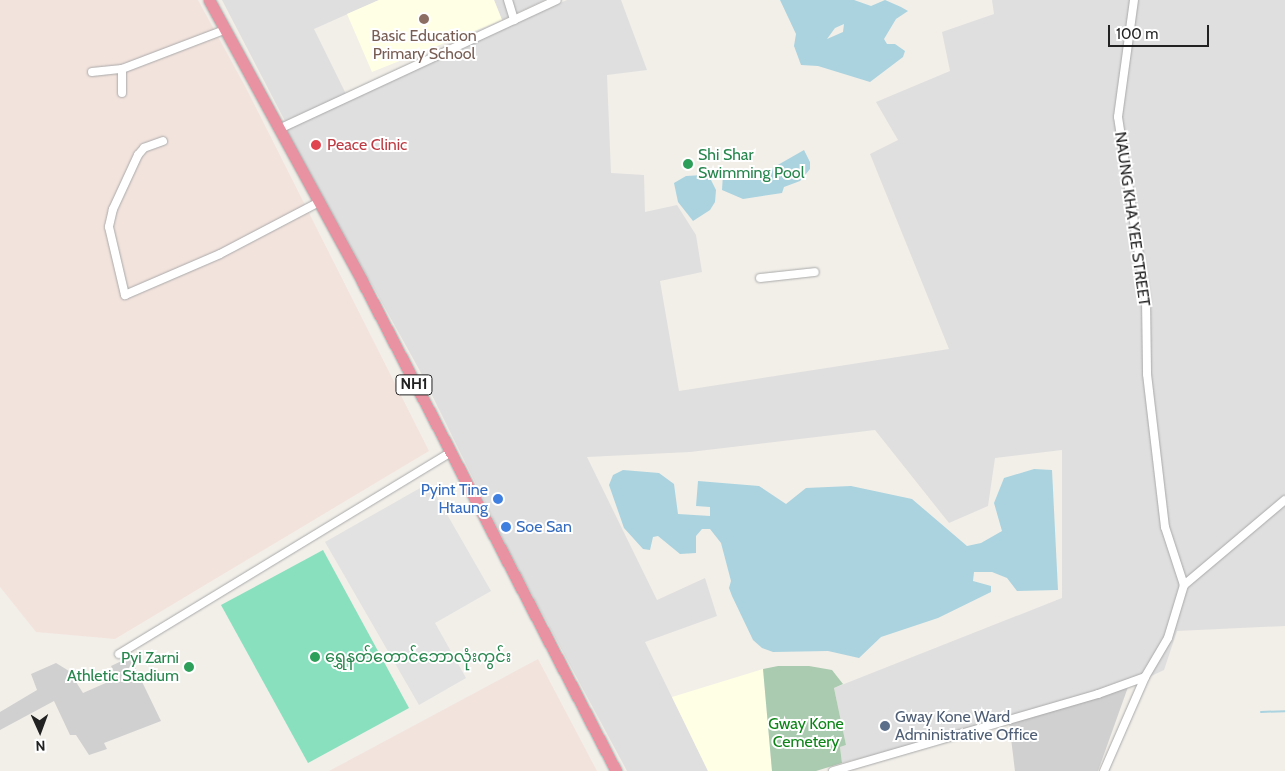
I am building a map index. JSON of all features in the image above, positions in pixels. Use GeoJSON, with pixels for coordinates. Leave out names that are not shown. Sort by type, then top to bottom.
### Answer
{"type":"FeatureCollection","features":[{"type":"Feature","properties":{"kind":"highway","name":"NH1"},"geometry":{"type":"LineString","coordinates":[[209,0],[319,202],[616,771]]}},
{"type":"Feature","properties":{"kind":"street"},"geometry":{"type":"LineString","coordinates":[[508,0],[514,20]]}},
{"type":"Feature","properties":{"kind":"street"},"geometry":{"type":"LineString","coordinates":[[279,129],[556,0]]}},
{"type":"Feature","properties":{"kind":"street","name":"NAUNG KHA YEE STREET"},"geometry":{"type":"LineString","coordinates":[[1134,0],[1118,117],[1146,299],[1147,374],[1165,527],[1184,585]]}},
{"type":"Feature","properties":{"kind":"street"},"geometry":{"type":"LineString","coordinates":[[92,72],[122,69],[224,30]]}},
{"type":"Feature","properties":{"kind":"street"},"geometry":{"type":"LineString","coordinates":[[122,69],[122,93]]}},
{"type":"Feature","properties":{"kind":"street"},"geometry":{"type":"LineString","coordinates":[[163,141],[144,148],[138,155],[113,209],[109,227],[125,295],[220,254],[319,202]]}},
{"type":"Feature","properties":{"kind":"street"},"geometry":{"type":"LineString","coordinates":[[760,278],[815,272]]}},
{"type":"Feature","properties":{"kind":"street"},"geometry":{"type":"LineString","coordinates":[[119,654],[450,453]]}},
{"type":"Feature","properties":{"kind":"street"},"geometry":{"type":"LineString","coordinates":[[1104,771],[1145,677],[1168,638],[1184,585],[1285,500]]}},
{"type":"Feature","properties":{"kind":"street"},"geometry":{"type":"LineString","coordinates":[[833,771],[1098,694],[1145,677]]}},
{"type":"Feature","properties":{"kind":"shaded area"},"geometry":{"type":"Polygon","coordinates":[[[0,0],[198,0],[245,86],[429,451],[115,639],[36,632],[0,587],[0,0]]]}},
{"type":"Feature","properties":{"kind":"shaded area"},"geometry":{"type":"Polygon","coordinates":[[[222,0],[379,0],[314,29],[346,94],[285,121],[222,0]]]}},
{"type":"Feature","properties":{"kind":"shaded area"},"geometry":{"type":"Polygon","coordinates":[[[379,0],[494,0],[502,20],[372,72],[347,14],[379,0]]]}},
{"type":"Feature","properties":{"kind":"shaded area"},"geometry":{"type":"Polygon","coordinates":[[[494,0],[545,0],[502,20],[494,0]]]}},
{"type":"Feature","properties":{"kind":"shaded area"},"geometry":{"type":"Polygon","coordinates":[[[567,0],[621,0],[647,70],[607,75],[611,173],[644,175],[645,212],[677,205],[696,235],[702,272],[660,281],[679,391],[949,349],[870,154],[898,140],[876,102],[950,71],[942,32],[994,14],[992,0],[1285,0],[1285,626],[1177,631],[1164,670],[1128,687],[1009,722],[842,763],[840,747],[846,745],[834,688],[1062,598],[1062,450],[995,458],[988,506],[949,523],[875,430],[690,452],[587,457],[657,600],[705,578],[717,616],[645,642],[708,771],[627,771],[512,557],[420,371],[285,128],[567,0]]]}},
{"type":"Feature","properties":{"kind":"shaded area"},"geometry":{"type":"Polygon","coordinates":[[[429,483],[491,591],[435,623],[466,678],[419,705],[325,542],[429,483]]]}},
{"type":"Feature","properties":{"kind":"shaded area"},"geometry":{"type":"Polygon","coordinates":[[[130,657],[161,721],[104,743],[107,749],[89,755],[76,735],[70,735],[54,701],[0,730],[0,712],[37,690],[31,674],[56,663],[69,671],[83,693],[117,678],[111,666],[130,657]]]}},
{"type":"Feature","properties":{"kind":"shaded area"},"geometry":{"type":"Polygon","coordinates":[[[538,659],[597,771],[329,771],[538,659]]]}},
{"type":"Feature","properties":{"kind":"shaded area"},"geometry":{"type":"Polygon","coordinates":[[[763,669],[772,771],[708,771],[672,697],[763,669]]]}},
{"type":"Feature","properties":{"kind":"shaded area"},"geometry":{"type":"Polygon","coordinates":[[[1128,687],[1098,771],[1015,771],[1009,722],[1128,687]]]}},
{"type":"Feature","properties":{"kind":"green space","name":"ရွှေနတ်တောင်ဘောလုံးကွင်း"},"geometry":{"type":"Polygon","coordinates":[[[323,550],[409,708],[308,763],[221,605],[323,550]]]}},
{"type":"Feature","properties":{"kind":"green space","name":"Gway Kone Cemetery"},"geometry":{"type":"Polygon","coordinates":[[[778,666],[809,666],[832,670],[843,684],[834,688],[846,745],[840,747],[842,763],[816,771],[772,771],[763,669],[778,666]]]}},
{"type":"Feature","properties":{"kind":"water"},"geometry":{"type":"Polygon","coordinates":[[[780,0],[854,0],[871,6],[885,0],[908,11],[896,19],[884,39],[887,44],[895,44],[905,51],[903,57],[870,82],[818,66],[801,65],[794,46],[796,34],[780,0]],[[844,24],[835,28],[827,39],[843,32],[844,24]]]}},
{"type":"Feature","properties":{"kind":"water"},"geometry":{"type":"Polygon","coordinates":[[[804,150],[810,162],[810,169],[800,181],[784,187],[782,193],[743,199],[722,190],[723,174],[729,171],[769,170],[804,150]]]}},
{"type":"Feature","properties":{"kind":"water"},"geometry":{"type":"Polygon","coordinates":[[[703,175],[711,180],[716,190],[715,202],[710,210],[693,221],[678,202],[674,183],[686,176],[703,175]]]}},
{"type":"Feature","properties":{"kind":"water"},"geometry":{"type":"Polygon","coordinates":[[[1034,469],[1052,470],[1058,590],[1017,591],[1007,578],[992,572],[974,572],[973,581],[991,586],[991,592],[938,618],[881,637],[859,658],[828,651],[773,652],[762,648],[753,640],[732,596],[729,588],[731,581],[721,543],[710,529],[702,529],[696,536],[696,553],[680,554],[658,536],[653,537],[650,550],[643,549],[624,528],[609,485],[613,475],[623,470],[659,473],[674,484],[678,514],[710,516],[710,507],[696,506],[698,481],[759,486],[786,504],[806,488],[851,486],[912,499],[967,546],[981,543],[1002,531],[994,503],[1004,478],[1034,469]]]}},
{"type":"Feature","properties":{"kind":"waterway"},"geometry":{"type":"LineString","coordinates":[[1261,712],[1285,711]]}},
{"type":"Feature","properties":{"kind":"place","name":"Basic Education Primary School"},"geometry":{"type":"Point","coordinates":[424,19]}},
{"type":"Feature","properties":{"kind":"place","name":"Peace Clinic"},"geometry":{"type":"Point","coordinates":[316,145]}},
{"type":"Feature","properties":{"kind":"place","name":"Shi Shar Swimming Pool"},"geometry":{"type":"Point","coordinates":[688,164]}},
{"type":"Feature","properties":{"kind":"place","name":"Pyint Tine Htaung"},"geometry":{"type":"Point","coordinates":[498,499]}},
{"type":"Feature","properties":{"kind":"place","name":"Soe San"},"geometry":{"type":"Point","coordinates":[506,527]}},
{"type":"Feature","properties":{"kind":"place","name":"ရွှေနတ်တောင်ဘောလုံးကွင်း"},"geometry":{"type":"Point","coordinates":[315,657]}},
{"type":"Feature","properties":{"kind":"place","name":"Pyi Zarni Athletic Stadium"},"geometry":{"type":"Point","coordinates":[189,667]}},
{"type":"Feature","properties":{"kind":"place","name":"Gway Kone Ward Administrative Office"},"geometry":{"type":"Point","coordinates":[885,726]}}]}
